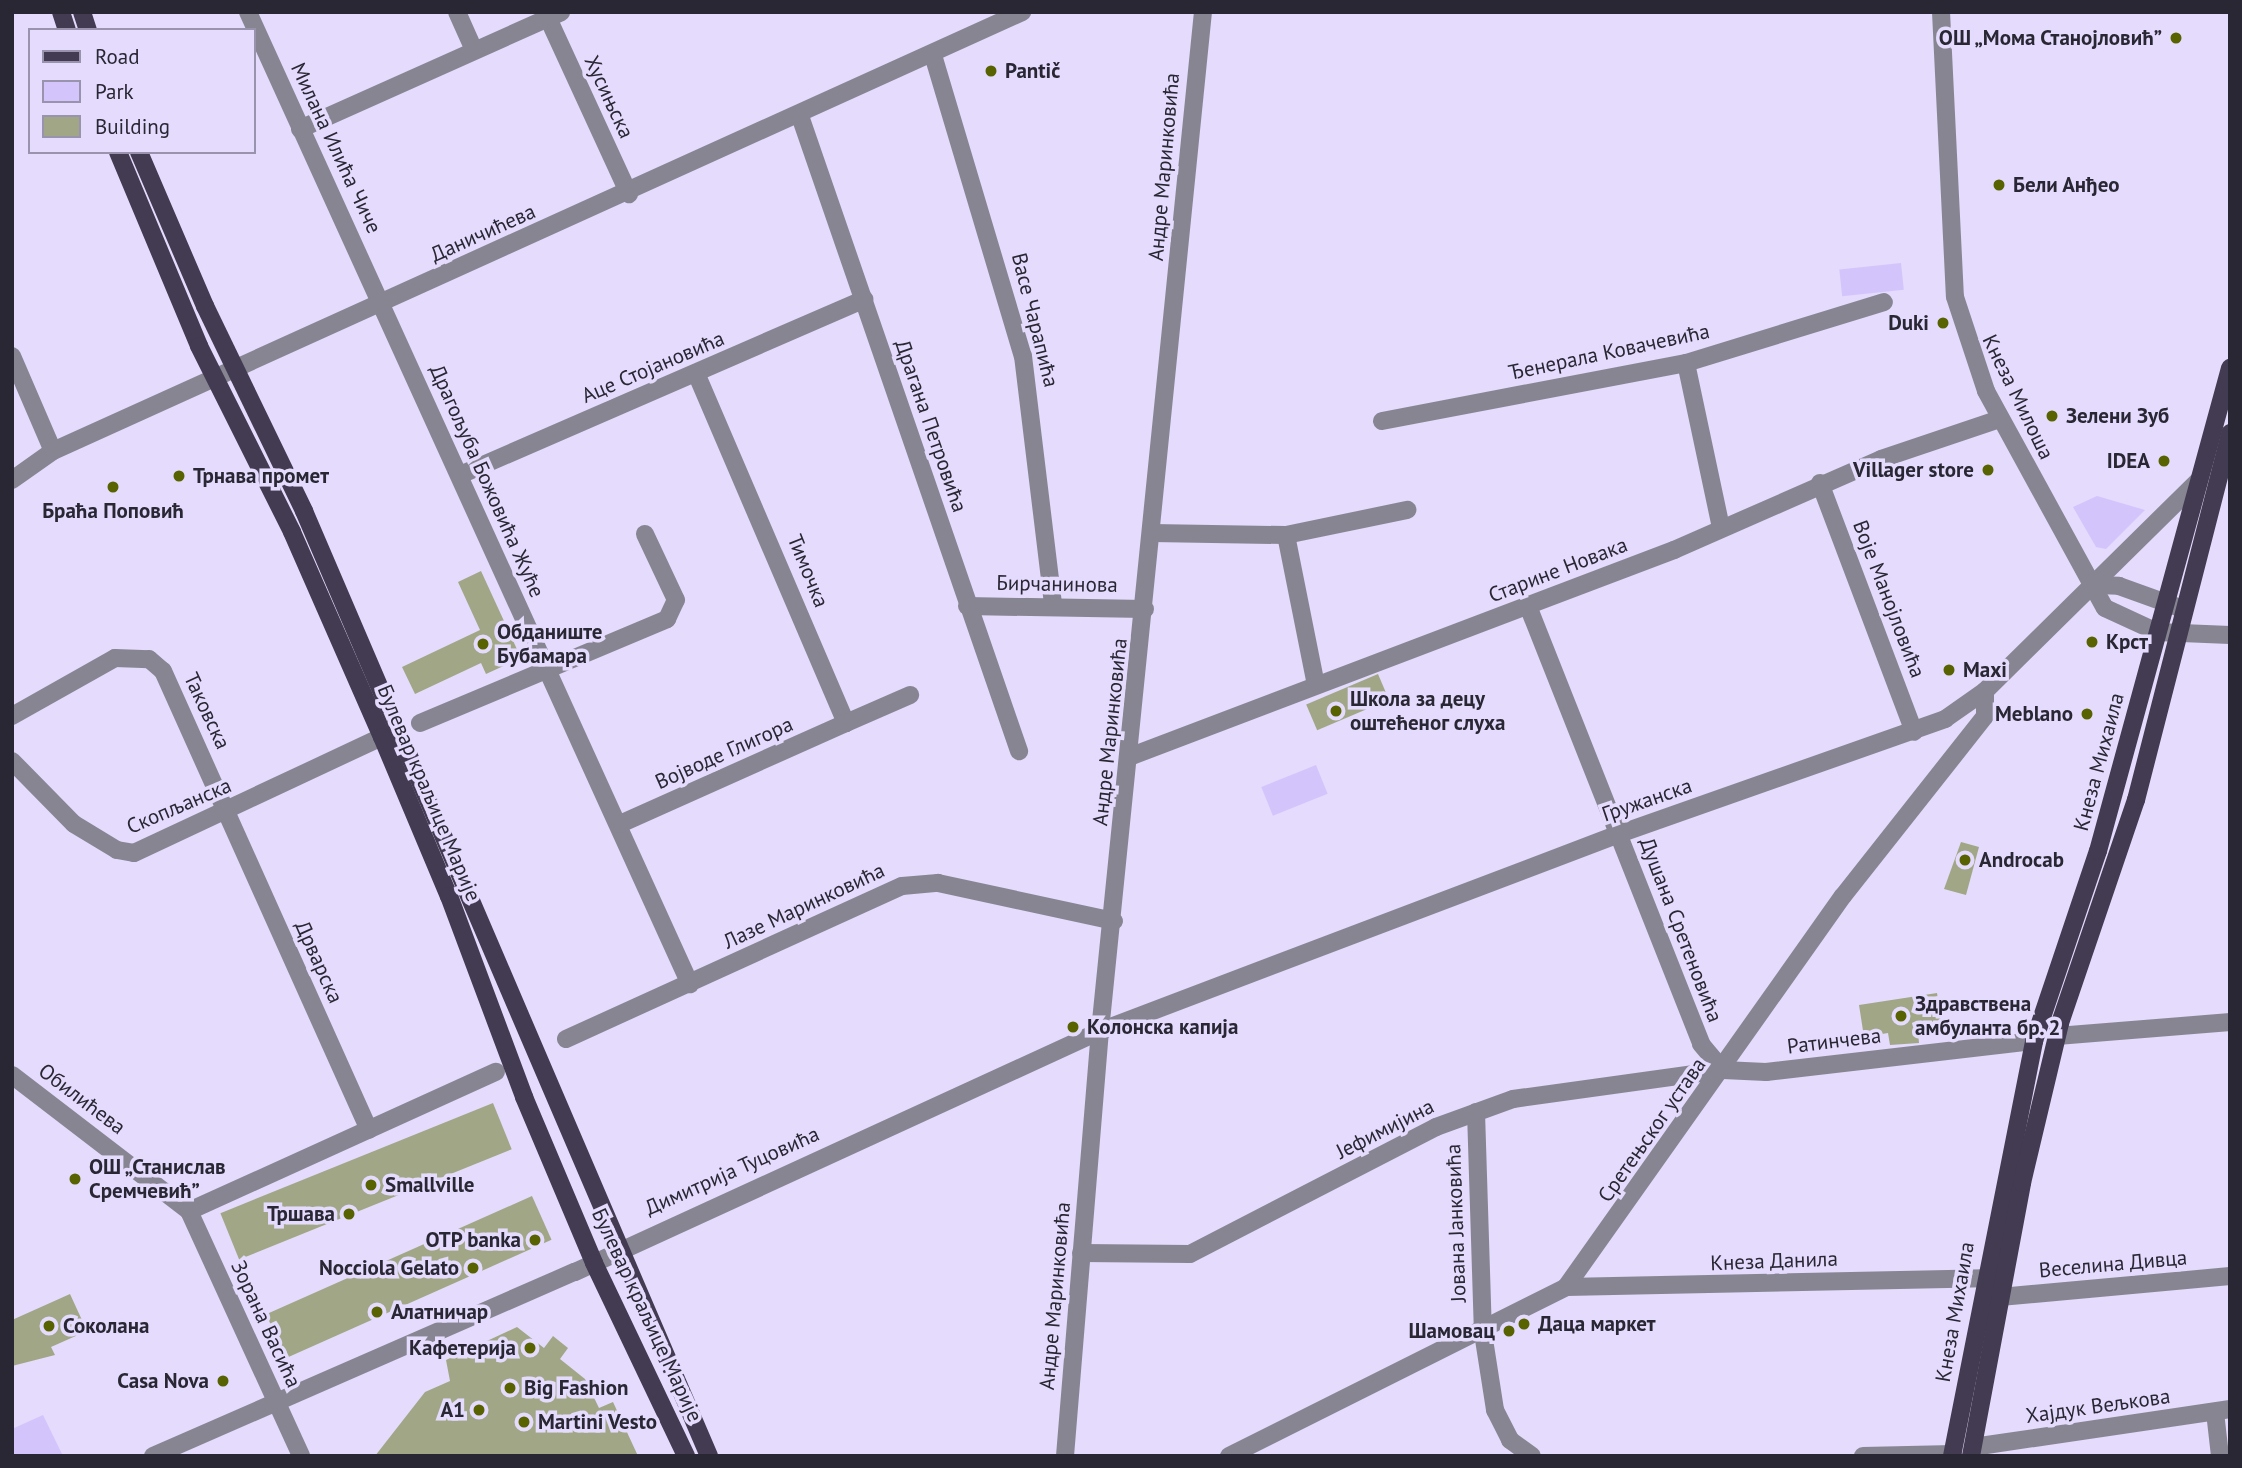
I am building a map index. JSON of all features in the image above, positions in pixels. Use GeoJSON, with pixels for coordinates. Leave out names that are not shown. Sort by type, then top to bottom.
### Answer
{"type":"FeatureCollection","features":[{"type":"Feature","properties":{"kind":"main road","name":"Булевар краљице Марије"},"geometry":{"type":"LineString","coordinates":[[119,154],[214,379],[292,532],[382,737],[594,1263],[687,1456]]}},
{"type":"Feature","properties":{"kind":"main road","name":"Булевар краљице Марије"},"geometry":{"type":"LineString","coordinates":[[140,154],[236,369],[304,511],[709,1456]]}},
{"type":"Feature","properties":{"kind":"main road","name":"Кнеза Михаила"},"geometry":{"type":"LineString","coordinates":[[1962,1453],[1984,1278],[2034,1041],[2098,851],[2230,368]]}},
{"type":"Feature","properties":{"kind":"main road","name":"Кнеза Михаила"},"geometry":{"type":"LineString","coordinates":[[1962,1453],[2000,1297],[2057,1036],[2136,800],[2180,637],[2230,433]]}},
{"type":"Feature","properties":{"kind":"street","name":"Милана Илића Чиче"},"geometry":{"type":"LineString","coordinates":[[248,12],[255,28]]}},
{"type":"Feature","properties":{"kind":"street"},"geometry":{"type":"LineString","coordinates":[[457,12],[474,50]]}},
{"type":"Feature","properties":{"kind":"street","name":"Даничићева"},"geometry":{"type":"LineString","coordinates":[[976,32],[998,12]]}},
{"type":"Feature","properties":{"kind":"street","name":"Даничићева"},"geometry":{"type":"LineString","coordinates":[[12,480],[53,451],[629,194],[1022,12]]}},
{"type":"Feature","properties":{"kind":"street","name":"Андре Маринковића"},"geometry":{"type":"LineString","coordinates":[[1065,1456],[1100,1031],[1114,921],[1203,12]]}},
{"type":"Feature","properties":{"kind":"street","name":"Кнеза Милоша"},"geometry":{"type":"LineString","coordinates":[[1941,12],[1955,297],[1974,365],[2000,419],[2095,585]]}},
{"type":"Feature","properties":{"kind":"street"},"geometry":{"type":"LineString","coordinates":[[300,129],[554,15]]}},
{"type":"Feature","properties":{"kind":"street","name":"Хусињска"},"geometry":{"type":"LineString","coordinates":[[554,15],[629,194]]}},
{"type":"Feature","properties":{"kind":"street","name":"Милана Илића Чиче"},"geometry":{"type":"LineString","coordinates":[[256,30],[300,129],[384,302]]}},
{"type":"Feature","properties":{"kind":"street","name":"Васе Чарапића"},"geometry":{"type":"LineString","coordinates":[[933,55],[1023,356],[1053,604]]}},
{"type":"Feature","properties":{"kind":"street","name":"Драгана Петровића"},"geometry":{"type":"LineString","coordinates":[[800,116],[1019,751]]}},
{"type":"Feature","properties":{"kind":"street","name":"Аце Стојановића"},"geometry":{"type":"LineString","coordinates":[[460,475],[864,299]]}},
{"type":"Feature","properties":{"kind":"street","name":"Драгољуба Божовића Жуће"},"geometry":{"type":"LineString","coordinates":[[384,302],[546,670],[620,824],[690,984]]}},
{"type":"Feature","properties":{"kind":"street","name":"Ђенерала Ковачевића"},"geometry":{"type":"LineString","coordinates":[[1382,422],[1686,363],[1884,302]]}},
{"type":"Feature","properties":{"kind":"street"},"geometry":{"type":"LineString","coordinates":[[12,356],[53,451]]}},
{"type":"Feature","properties":{"kind":"street"},"geometry":{"type":"LineString","coordinates":[[1686,363],[1721,527]]}},
{"type":"Feature","properties":{"kind":"street","name":"Тимочка"},"geometry":{"type":"LineString","coordinates":[[696,373],[846,723]]}},
{"type":"Feature","properties":{"kind":"street","name":"Старине Новака"},"geometry":{"type":"LineString","coordinates":[[1129,757],[1528,606],[1721,527],[1821,482],[2000,419]]}},
{"type":"Feature","properties":{"kind":"street","name":"Гружанска"},"geometry":{"type":"LineString","coordinates":[[1100,1031],[1619,834],[1914,732],[1985,691],[2198,481]]}},
{"type":"Feature","properties":{"kind":"street","name":"Воје Манојловића"},"geometry":{"type":"LineString","coordinates":[[1821,482],[1914,732]]}},
{"type":"Feature","properties":{"kind":"street"},"geometry":{"type":"LineString","coordinates":[[1152,533],[1286,535],[1407,510]]}},
{"type":"Feature","properties":{"kind":"street"},"geometry":{"type":"LineString","coordinates":[[421,723],[674,612],[676,600],[645,534]]}},
{"type":"Feature","properties":{"kind":"street"},"geometry":{"type":"LineString","coordinates":[[1286,535],[1316,685]]}},
{"type":"Feature","properties":{"kind":"street"},"geometry":{"type":"LineString","coordinates":[[2187,609],[2165,605],[2119,586],[2095,585],[2105,608],[2157,632],[2180,637],[2230,635]]}},
{"type":"Feature","properties":{"kind":"street","name":"Бирчанинова"},"geometry":{"type":"LineString","coordinates":[[967,606],[1053,604],[1145,609]]}},
{"type":"Feature","properties":{"kind":"street","name":"Душана Сретеновића"},"geometry":{"type":"LineString","coordinates":[[1528,606],[1701,1044],[1723,1070]]}},
{"type":"Feature","properties":{"kind":"street","name":"Таковска"},"geometry":{"type":"LineString","coordinates":[[12,716],[115,658],[149,659],[163,671],[181,704],[227,812]]}},
{"type":"Feature","properties":{"kind":"street","name":"Сретењског устава"},"geometry":{"type":"LineString","coordinates":[[1229,1456],[1483,1333],[1566,1287],[1723,1070],[1843,896],[1984,716],[1985,691]]}},
{"type":"Feature","properties":{"kind":"street"},"geometry":{"type":"LineString","coordinates":[[846,723],[910,695]]}},
{"type":"Feature","properties":{"kind":"street","name":"Војводе Глигора"},"geometry":{"type":"LineString","coordinates":[[620,824],[846,723]]}},
{"type":"Feature","properties":{"kind":"street","name":"Скопљанска"},"geometry":{"type":"LineString","coordinates":[[12,761],[74,824],[125,853],[227,812],[382,737]]}},
{"type":"Feature","properties":{"kind":"street","name":"Дрварска"},"geometry":{"type":"LineString","coordinates":[[227,812],[369,1130]]}},
{"type":"Feature","properties":{"kind":"street","name":"Лазе Маринковића"},"geometry":{"type":"LineString","coordinates":[[566,1039],[902,886],[922,883],[1114,921]]}},
{"type":"Feature","properties":{"kind":"street"},"geometry":{"type":"LineString","coordinates":[[2057,1036],[2230,1022]]}},
{"type":"Feature","properties":{"kind":"street","name":"Димитрија Туцовића"},"geometry":{"type":"LineString","coordinates":[[153,1456],[594,1263],[619,1248],[1100,1031]]}},
{"type":"Feature","properties":{"kind":"street","name":"Ратинчева"},"geometry":{"type":"LineString","coordinates":[[1723,1070],[1766,1072],[2034,1041]]}},
{"type":"Feature","properties":{"kind":"street","name":"Јефимијина"},"geometry":{"type":"LineString","coordinates":[[1081,1253],[1190,1254],[1476,1112],[1527,1096],[1688,1079],[1723,1070]]}},
{"type":"Feature","properties":{"kind":"street"},"geometry":{"type":"LineString","coordinates":[[189,1211],[496,1072]]}},
{"type":"Feature","properties":{"kind":"street","name":"Обилићева"},"geometry":{"type":"LineString","coordinates":[[12,1075],[189,1211]]}},
{"type":"Feature","properties":{"kind":"street","name":"Јована Јанковића"},"geometry":{"type":"LineString","coordinates":[[1476,1112],[1483,1333],[1500,1426],[1532,1456]]}},
{"type":"Feature","properties":{"kind":"street","name":"Зорана Васића"},"geometry":{"type":"LineString","coordinates":[[189,1211],[301,1456]]}},
{"type":"Feature","properties":{"kind":"street","name":"Веселина Дивца"},"geometry":{"type":"LineString","coordinates":[[2000,1297],[2230,1276]]}},
{"type":"Feature","properties":{"kind":"street","name":"Кнеза Данила"},"geometry":{"type":"LineString","coordinates":[[1566,1287],[1984,1278]]}},
{"type":"Feature","properties":{"kind":"street"},"geometry":{"type":"LineString","coordinates":[[2220,1456],[2222,1410]]}},
{"type":"Feature","properties":{"kind":"street","name":"Хајдук Вељкова"},"geometry":{"type":"LineString","coordinates":[[1863,1456],[1962,1453],[2222,1410]]}},
{"type":"Feature","properties":{"kind":"green space"},"geometry":{"type":"Polygon","coordinates":[[[1901,263],[1904,290],[1842,296],[1839,269],[1901,263]]]}},
{"type":"Feature","properties":{"kind":"green space"},"geometry":{"type":"Polygon","coordinates":[[[2097,496],[2145,510],[2106,549],[2096,547],[2073,507],[2097,496]]]}},
{"type":"Feature","properties":{"kind":"green space"},"geometry":{"type":"Polygon","coordinates":[[[1316,765],[1328,794],[1273,816],[1261,787],[1316,765]]]}},
{"type":"Feature","properties":{"kind":"green space"},"geometry":{"type":"Polygon","coordinates":[[[43,1415],[63,1456],[12,1456],[12,1429],[43,1415]]]}},
{"type":"Feature","properties":{"kind":"building","name":"Обданиште Бубамара"},"geometry":{"type":"Polygon","coordinates":[[[481,571],[521,658],[486,674],[481,663],[415,694],[402,667],[480,630],[458,582],[481,571]]]}},
{"type":"Feature","properties":{"kind":"building","name":"Школа за децу оштећеног слуха"},"geometry":{"type":"Polygon","coordinates":[[[1378,674],[1389,700],[1317,730],[1306,704],[1378,674]]]}},
{"type":"Feature","properties":{"kind":"building","name":"Androcab"},"geometry":{"type":"Polygon","coordinates":[[[1961,842],[1979,847],[1966,895],[1944,889],[1961,842]]]}},
{"type":"Feature","properties":{"kind":"building","name":"Здравствена амбуланта бр. 2"},"geometry":{"type":"Polygon","coordinates":[[[1937,993],[1942,1027],[1918,1031],[1919,1043],[1890,1045],[1888,1033],[1864,1037],[1859,1005],[1937,993]]]}},
{"type":"Feature","properties":{"kind":"building","name":"Smallville"},"geometry":{"type":"Polygon","coordinates":[[[493,1103],[512,1149],[239,1259],[220,1213],[493,1103]]]}},
{"type":"Feature","properties":{"kind":"building","name":"Smallville"},"geometry":{"type":"Polygon","coordinates":[[[532,1196],[552,1240],[286,1358],[266,1314],[532,1196]]]}},
{"type":"Feature","properties":{"kind":"building","name":"Соколана"},"geometry":{"type":"Polygon","coordinates":[[[70,1294],[87,1331],[51,1347],[55,1355],[12,1366],[12,1320],[70,1294]]]}},
{"type":"Feature","properties":{"kind":"building","name":"Big Fashion"},"geometry":{"type":"Polygon","coordinates":[[[517,1327],[544,1348],[553,1336],[568,1348],[560,1359],[585,1379],[599,1408],[613,1402],[638,1456],[375,1456],[425,1392],[450,1381],[446,1360],[517,1327]]]}},
{"type":"Feature","properties":{"kind":"place","name":"ОШ „Мома Станојловић”"},"geometry":{"type":"Point","coordinates":[2176,38]}},
{"type":"Feature","properties":{"kind":"place","name":"Pantič"},"geometry":{"type":"Point","coordinates":[991,71]}},
{"type":"Feature","properties":{"kind":"place","name":"Бели Анђео"},"geometry":{"type":"Point","coordinates":[1999,185]}},
{"type":"Feature","properties":{"kind":"place","name":"Duki"},"geometry":{"type":"Point","coordinates":[1943,323]}},
{"type":"Feature","properties":{"kind":"place","name":"Зелени Зуб"},"geometry":{"type":"Point","coordinates":[2052,416]}},
{"type":"Feature","properties":{"kind":"place","name":"IDEA"},"geometry":{"type":"Point","coordinates":[2164,461]}},
{"type":"Feature","properties":{"kind":"place","name":"Villager store"},"geometry":{"type":"Point","coordinates":[1988,470]}},
{"type":"Feature","properties":{"kind":"place","name":"Трнава промет"},"geometry":{"type":"Point","coordinates":[179,476]}},
{"type":"Feature","properties":{"kind":"place","name":"Браћа Поповић"},"geometry":{"type":"Point","coordinates":[113,487]}},
{"type":"Feature","properties":{"kind":"place","name":"Крст"},"geometry":{"type":"Point","coordinates":[2092,642]}},
{"type":"Feature","properties":{"kind":"place","name":"Обданиште Бубамара"},"geometry":{"type":"Point","coordinates":[483,644]}},
{"type":"Feature","properties":{"kind":"place","name":"Maxi"},"geometry":{"type":"Point","coordinates":[1949,670]}},
{"type":"Feature","properties":{"kind":"place","name":"Школа за децу оштећеног слуха"},"geometry":{"type":"Point","coordinates":[1336,711]}},
{"type":"Feature","properties":{"kind":"place","name":"Meblano"},"geometry":{"type":"Point","coordinates":[2087,714]}},
{"type":"Feature","properties":{"kind":"place","name":"Androcab"},"geometry":{"type":"Point","coordinates":[1965,860]}},
{"type":"Feature","properties":{"kind":"place","name":"Здравствена амбуланта бр. 2"},"geometry":{"type":"Point","coordinates":[1901,1016]}},
{"type":"Feature","properties":{"kind":"place","name":"Колонска капија"},"geometry":{"type":"Point","coordinates":[1073,1027]}},
{"type":"Feature","properties":{"kind":"place","name":"ОШ „Станислав Сремчевић”"},"geometry":{"type":"Point","coordinates":[75,1179]}},
{"type":"Feature","properties":{"kind":"place","name":"Smallville"},"geometry":{"type":"Point","coordinates":[371,1185]}},
{"type":"Feature","properties":{"kind":"place","name":"Тршава"},"geometry":{"type":"Point","coordinates":[349,1214]}},
{"type":"Feature","properties":{"kind":"place","name":"OTP banka"},"geometry":{"type":"Point","coordinates":[535,1240]}},
{"type":"Feature","properties":{"kind":"place","name":"Nocciola Gelato"},"geometry":{"type":"Point","coordinates":[473,1268]}},
{"type":"Feature","properties":{"kind":"place","name":"Алатничар"},"geometry":{"type":"Point","coordinates":[377,1312]}},
{"type":"Feature","properties":{"kind":"place","name":"Даца маркет"},"geometry":{"type":"Point","coordinates":[1524,1324]}},
{"type":"Feature","properties":{"kind":"place","name":"Соколана"},"geometry":{"type":"Point","coordinates":[49,1326]}},
{"type":"Feature","properties":{"kind":"place","name":"Шамовац"},"geometry":{"type":"Point","coordinates":[1509,1331]}},
{"type":"Feature","properties":{"kind":"place","name":"Кафетерија"},"geometry":{"type":"Point","coordinates":[530,1348]}},
{"type":"Feature","properties":{"kind":"place","name":"Casa Nova"},"geometry":{"type":"Point","coordinates":[223,1381]}},
{"type":"Feature","properties":{"kind":"place","name":"Big Fashion"},"geometry":{"type":"Point","coordinates":[510,1388]}},
{"type":"Feature","properties":{"kind":"place","name":"A1"},"geometry":{"type":"Point","coordinates":[479,1410]}},
{"type":"Feature","properties":{"kind":"place","name":"Martini Vesto"},"geometry":{"type":"Point","coordinates":[524,1422]}}]}
